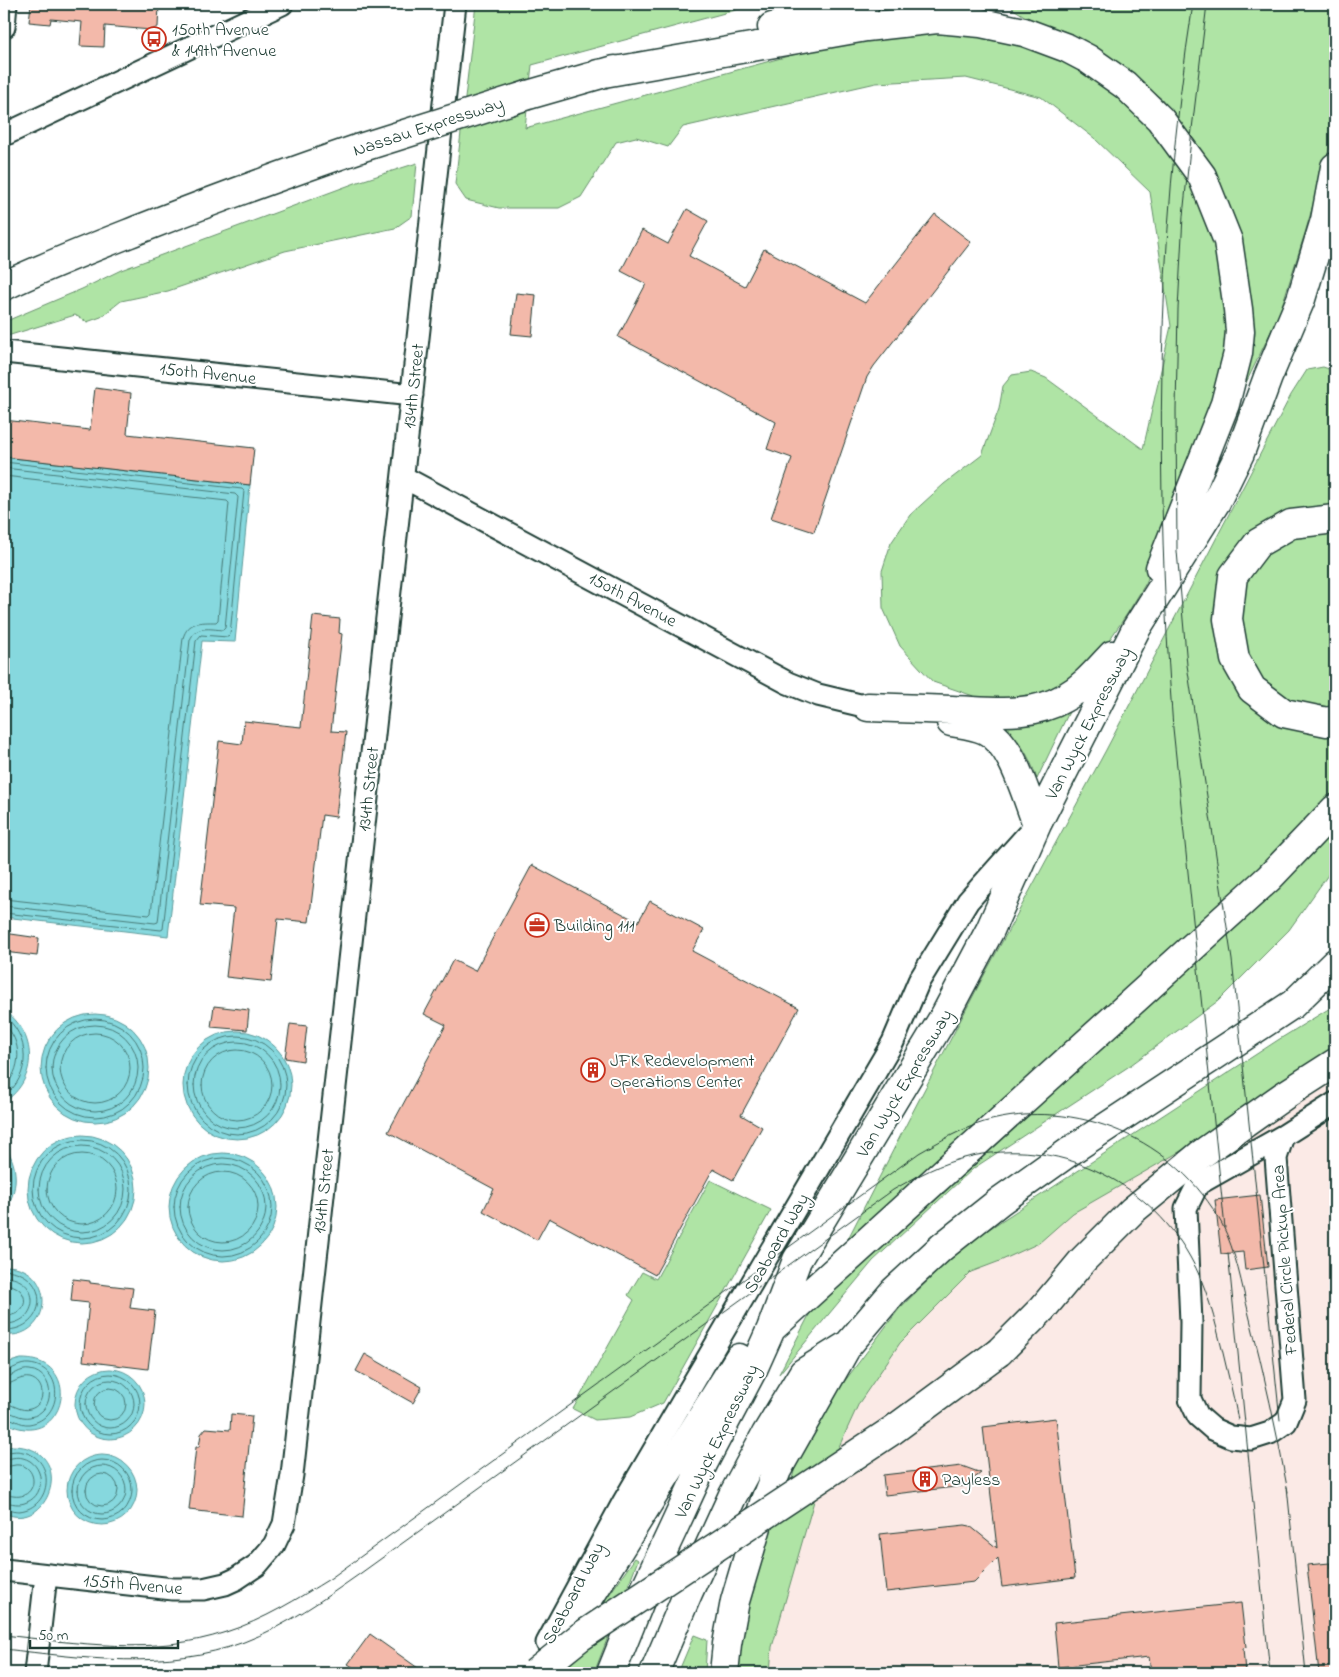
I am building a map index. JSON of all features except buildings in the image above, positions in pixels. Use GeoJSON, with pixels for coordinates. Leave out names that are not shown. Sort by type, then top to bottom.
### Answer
{"type":"FeatureCollection","features":[{"type":"Feature","properties":{"kind":"highway","name":"Nassau Expressway"},"geometry":{"type":"LineString","coordinates":[[4,286],[77,254],[177,215],[360,148],[598,74],[756,31],[865,4]]}},
{"type":"Feature","properties":{"kind":"highway"},"geometry":{"type":"LineString","coordinates":[[598,74],[890,24],[929,20],[958,20],[1002,26],[1068,48],[1107,71],[1125,85],[1160,119],[1202,176],[1211,196],[1228,241],[1236,290],[1240,332],[1238,353],[1225,404],[1136,629],[1086,683],[1063,699],[1052,704],[1007,712],[868,707]]}},
{"type":"Feature","properties":{"kind":"highway","name":"Van Wyck Expressway"},"geometry":{"type":"LineString","coordinates":[[611,1673],[644,1591],[771,1329],[797,1260],[945,1015],[990,930],[1037,824],[1136,629],[1216,502],[1240,453],[1268,377],[1301,299],[1325,220],[1335,167]]}},
{"type":"Feature","properties":{"kind":"highway"},"geometry":{"type":"LineString","coordinates":[[1335,519],[1292,524],[1258,543],[1233,576],[1228,619],[1235,659],[1252,689],[1284,713],[1327,722],[1335,720]]}},
{"type":"Feature","properties":{"kind":"highway"},"geometry":{"type":"LineString","coordinates":[[868,707],[977,726],[987,731],[995,737],[1009,754],[1037,824]]}},
{"type":"Feature","properties":{"kind":"highway"},"geometry":{"type":"LineString","coordinates":[[771,1329],[1269,878],[1335,809]]}},
{"type":"Feature","properties":{"kind":"highway"},"geometry":{"type":"LineString","coordinates":[[1292,1004],[1335,963]]}},
{"type":"Feature","properties":{"kind":"highway"},"geometry":{"type":"LineString","coordinates":[[724,1673],[735,1601],[764,1502],[777,1470],[848,1345],[874,1313],[894,1291],[942,1247],[1000,1201],[1076,1147],[1292,1004],[1335,980]]}},
{"type":"Feature","properties":{"kind":"highway"},"geometry":{"type":"LineString","coordinates":[[535,1673],[580,1637],[893,1430],[999,1352],[1043,1308],[1083,1260],[1133,1210],[1200,1155],[1285,1095],[1335,1063]]}},
{"type":"Feature","properties":{"kind":"highway"},"geometry":{"type":"LineString","coordinates":[[541,1673],[720,1388],[797,1260]]}},
{"type":"Feature","properties":{"kind":"highway"},"geometry":{"type":"LineString","coordinates":[[654,1673],[732,1497],[770,1426],[803,1373],[848,1345]]}},
{"type":"Feature","properties":{"kind":"street"},"geometry":{"type":"LineString","coordinates":[[4,27],[6,4]]}},
{"type":"Feature","properties":{"kind":"street"},"geometry":{"type":"LineString","coordinates":[[4,135],[282,4]]}},
{"type":"Feature","properties":{"kind":"street","name":"134th Street"},"geometry":{"type":"LineString","coordinates":[[258,1565],[280,1535],[290,1493],[455,4]]}},
{"type":"Feature","properties":{"kind":"street","name":"150th Avenue"},"geometry":{"type":"LineString","coordinates":[[4,352],[412,395]]}},
{"type":"Feature","properties":{"kind":"street","name":"150th Avenue"},"geometry":{"type":"LineString","coordinates":[[403,477],[788,683],[833,699],[868,707]]}},
{"type":"Feature","properties":{"kind":"street","name":"Seaboard Way"},"geometry":{"type":"LineString","coordinates":[[529,1673],[624,1501],[893,1042],[919,981],[968,901],[1037,824]]}},
{"type":"Feature","properties":{"kind":"street"},"geometry":{"type":"LineString","coordinates":[[1283,1136],[1335,1103]]}},
{"type":"Feature","properties":{"kind":"street","name":"Federal Circle Pickup Area"},"geometry":{"type":"LineString","coordinates":[[1283,1136],[1276,1158],[1295,1400],[1286,1422],[1270,1433],[1251,1438],[1231,1437],[1213,1429],[1198,1416],[1190,1399],[1191,1322],[1186,1208],[1198,1184],[1283,1136]]}},
{"type":"Feature","properties":{"kind":"street","name":"155th Avenue"},"geometry":{"type":"LineString","coordinates":[[4,1570],[159,1588],[203,1589],[236,1579],[258,1565]]}},
{"type":"Feature","properties":{"kind":"street"},"geometry":{"type":"LineString","coordinates":[[35,1673],[46,1575]]}},
{"type":"Feature","properties":{"kind":"shaded area"},"geometry":{"type":"Polygon","coordinates":[[[1335,1046],[1335,1673],[766,1673],[809,1497],[854,1401],[897,1339],[971,1267],[1335,1046]]]}},
{"type":"Feature","properties":{"kind":"green space"},"geometry":{"type":"Polygon","coordinates":[[[476,4],[758,4],[532,65],[525,128],[825,46],[921,28],[1008,37],[1101,77],[1154,127],[1208,212],[1226,266],[1228,341],[1211,426],[1146,583],[1089,670],[1060,691],[1027,701],[985,700],[933,682],[900,646],[883,608],[882,571],[891,543],[910,515],[944,484],[982,455],[999,409],[1003,386],[1012,375],[1031,372],[1046,378],[1143,449],[1171,326],[1150,192],[1094,138],[1041,97],[966,78],[876,83],[683,127],[668,147],[636,137],[616,142],[581,197],[559,208],[499,208],[466,200],[455,184],[476,4]]]}},
{"type":"Feature","properties":{"kind":"green space"},"geometry":{"type":"Polygon","coordinates":[[[1015,4],[1335,4],[1335,129],[1279,315],[1243,389],[1201,155],[1162,99],[1105,58],[1029,19],[1012,8],[1015,4]]]}},
{"type":"Feature","properties":{"kind":"green space"},"geometry":{"type":"Polygon","coordinates":[[[417,163],[412,216],[395,228],[285,251],[168,291],[121,301],[101,317],[87,322],[75,315],[4,337],[4,322],[82,289],[121,270],[358,182],[417,163]]]}},
{"type":"Feature","properties":{"kind":"green space"},"geometry":{"type":"Polygon","coordinates":[[[1323,367],[1335,371],[1335,865],[1289,930],[1218,1001],[1128,1067],[974,1168],[873,1261],[779,1374],[982,979],[1106,750],[1291,395],[1307,370],[1323,367]]]}},
{"type":"Feature","properties":{"kind":"green space"},"geometry":{"type":"Polygon","coordinates":[[[1069,712],[1037,779],[1022,747],[999,721],[1048,720],[1069,712]]]}},
{"type":"Feature","properties":{"kind":"green space"},"geometry":{"type":"Polygon","coordinates":[[[1335,1005],[1335,1056],[1193,1144],[1073,1213],[1039,1243],[971,1272],[900,1343],[859,1403],[814,1501],[772,1647],[770,1673],[729,1673],[782,1476],[792,1479],[800,1448],[844,1382],[899,1309],[963,1246],[1278,1040],[1335,1005]]]}},
{"type":"Feature","properties":{"kind":"green space"},"geometry":{"type":"Polygon","coordinates":[[[710,1180],[771,1210],[663,1403],[630,1417],[595,1420],[573,1409],[634,1300],[628,1295],[642,1272],[656,1279],[710,1180]]]}},
{"type":"Feature","properties":{"kind":"green space"},"geometry":{"type":"Polygon","coordinates":[[[635,1558],[638,1560],[594,1673],[554,1673],[635,1558]]]}},
{"type":"Feature","properties":{"kind":"green space"},"geometry":{"type":"Polygon","coordinates":[[[694,1635],[707,1640],[705,1673],[678,1673],[694,1635]]]}},
{"type":"Feature","properties":{"kind":"water"},"geometry":{"type":"Polygon","coordinates":[[[4,457],[250,485],[235,642],[202,641],[168,936],[4,917],[4,457]]]}},
{"type":"Feature","properties":{"kind":"water"},"geometry":{"type":"Polygon","coordinates":[[[4,1010],[23,1031],[28,1043],[30,1056],[28,1069],[23,1081],[4,1102],[4,1010]]]}},
{"type":"Feature","properties":{"kind":"water"},"geometry":{"type":"Polygon","coordinates":[[[95,1014],[116,1018],[133,1030],[145,1047],[149,1068],[145,1089],[133,1106],[116,1118],[95,1122],[74,1118],[57,1106],[45,1089],[41,1068],[45,1047],[57,1030],[74,1018],[95,1014]]]}},
{"type":"Feature","properties":{"kind":"water"},"geometry":{"type":"Polygon","coordinates":[[[237,1031],[258,1035],[275,1047],[287,1064],[291,1085],[287,1106],[275,1123],[258,1135],[237,1139],[216,1135],[199,1123],[187,1106],[183,1085],[187,1064],[199,1047],[216,1035],[237,1031]]]}},
{"type":"Feature","properties":{"kind":"water"},"geometry":{"type":"Polygon","coordinates":[[[82,1135],[103,1139],[120,1151],[132,1168],[136,1189],[132,1210],[120,1227],[103,1239],[82,1243],[61,1239],[44,1227],[32,1210],[28,1189],[32,1168],[44,1151],[61,1139],[82,1135]]]}},
{"type":"Feature","properties":{"kind":"water"},"geometry":{"type":"Polygon","coordinates":[[[4,1145],[15,1169],[15,1187],[4,1211],[4,1145]]]}},
{"type":"Feature","properties":{"kind":"water"},"geometry":{"type":"Polygon","coordinates":[[[223,1153],[244,1157],[261,1169],[273,1186],[277,1207],[273,1228],[261,1245],[244,1257],[223,1261],[202,1257],[185,1245],[173,1228],[169,1207],[173,1186],[185,1169],[202,1157],[223,1153]]]}},
{"type":"Feature","properties":{"kind":"water"},"geometry":{"type":"Polygon","coordinates":[[[4,1266],[22,1269],[34,1277],[41,1289],[43,1302],[40,1315],[33,1326],[21,1333],[4,1335],[4,1266]]]}},
{"type":"Feature","properties":{"kind":"water"},"geometry":{"type":"Polygon","coordinates":[[[21,1359],[40,1362],[52,1370],[59,1382],[61,1395],[58,1408],[51,1420],[40,1427],[19,1428],[4,1420],[4,1367],[10,1362],[21,1359]]]}},
{"type":"Feature","properties":{"kind":"water"},"geometry":{"type":"Polygon","coordinates":[[[110,1369],[123,1372],[135,1379],[142,1391],[145,1404],[142,1417],[135,1429],[123,1436],[110,1439],[97,1436],[85,1429],[78,1417],[75,1404],[78,1391],[85,1379],[97,1372],[110,1369]]]}},
{"type":"Feature","properties":{"kind":"water"},"geometry":{"type":"Polygon","coordinates":[[[12,1446],[33,1450],[45,1460],[51,1473],[50,1488],[45,1501],[34,1512],[21,1516],[4,1513],[4,1449],[12,1446]]]}},
{"type":"Feature","properties":{"kind":"water"},"geometry":{"type":"Polygon","coordinates":[[[102,1455],[115,1458],[127,1465],[134,1477],[137,1490],[134,1503],[127,1515],[115,1522],[102,1525],[89,1522],[77,1515],[70,1503],[67,1490],[70,1477],[77,1465],[89,1458],[102,1455]]]}},
{"type":"Feature","properties":{"kind":"tram line"},"geometry":{"type":"LineString","coordinates":[[1193,4],[1180,94],[1171,184],[1165,275],[1161,456],[1163,547],[1173,728],[1225,1228]]}},
{"type":"Feature","properties":{"kind":"tram line"},"geometry":{"type":"LineString","coordinates":[[1207,4],[1183,216],[1178,309],[1176,410],[1177,551],[1187,665],[1232,960],[1280,1420]]}},
{"type":"Feature","properties":{"kind":"tram line"},"geometry":{"type":"LineString","coordinates":[[4,1635],[116,1646],[172,1644],[226,1632],[267,1615],[331,1578],[919,1153],[975,1125],[1019,1115],[1054,1115],[1088,1120],[1120,1131],[1151,1148],[1178,1169],[1202,1194],[1222,1224],[1235,1257],[1265,1381],[1288,1492]]}},
{"type":"Feature","properties":{"kind":"tram line"},"geometry":{"type":"LineString","coordinates":[[4,1649],[64,1656],[125,1660],[155,1659],[185,1657],[215,1651],[260,1636],[319,1602],[361,1573],[893,1190],[929,1170],[968,1157],[1001,1152],[1033,1153],[1065,1159],[1096,1170],[1124,1186],[1149,1206],[1172,1230],[1190,1257],[1201,1280],[1217,1329],[1238,1420]]}},
{"type":"Feature","properties":{"kind":"tram line"},"geometry":{"type":"LineString","coordinates":[[1228,1253],[1270,1673]]}},
{"type":"Feature","properties":{"kind":"tram line"},"geometry":{"type":"LineString","coordinates":[[1287,1487],[1306,1673]]}},
{"type":"Feature","properties":{"kind":"place","name":"150th Avenue & 149th Avenue"},"geometry":{"type":"Point","coordinates":[154,39]}},
{"type":"Feature","properties":{"kind":"place","name":"Building 111"},"geometry":{"type":"Point","coordinates":[537,925]}},
{"type":"Feature","properties":{"kind":"place","name":"JFK Redevelopment Operations Center"},"geometry":{"type":"Point","coordinates":[593,1070]}},
{"type":"Feature","properties":{"kind":"place","name":"Payless"},"geometry":{"type":"Point","coordinates":[925,1479]}}]}
